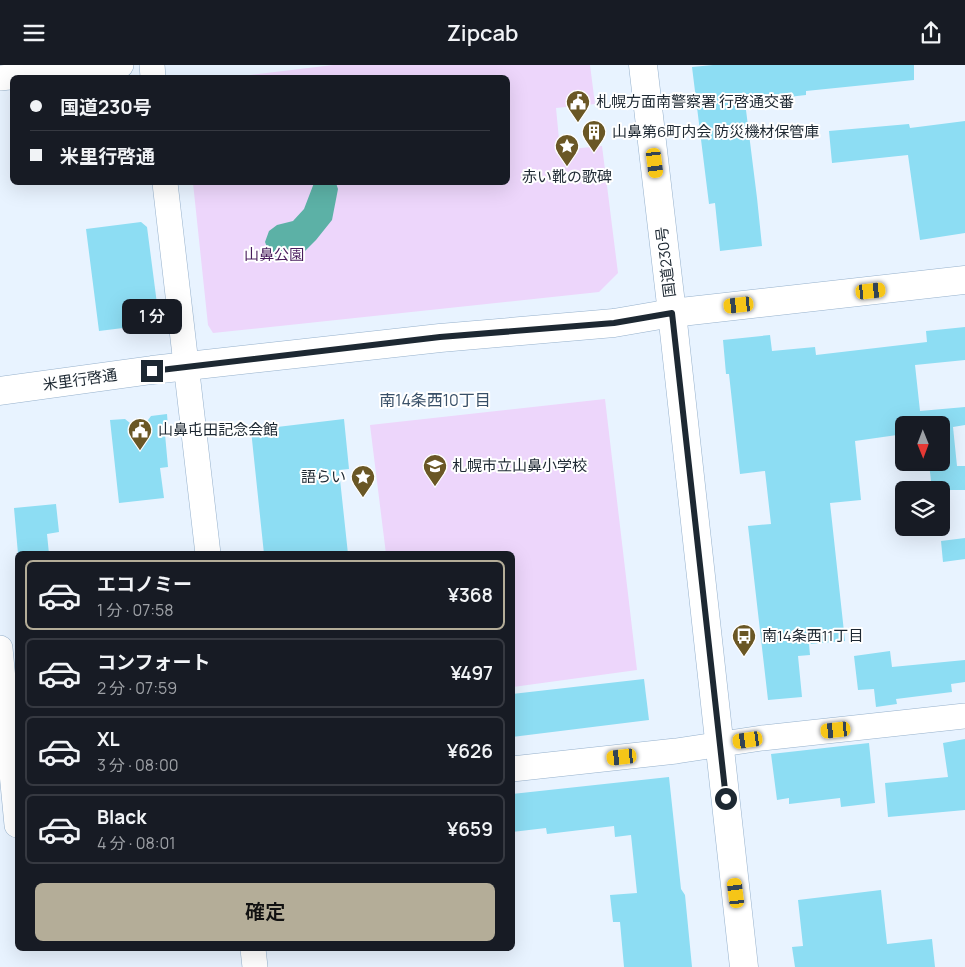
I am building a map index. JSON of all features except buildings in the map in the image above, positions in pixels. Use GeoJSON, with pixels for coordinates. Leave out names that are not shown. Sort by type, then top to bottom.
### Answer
{"type":"FeatureCollection","features":[{"type":"Feature","properties":{"kind":"main road","name":"国道230号"},"geometry":{"type":"LineString","coordinates":[[644,65],[744,967]]}},
{"type":"Feature","properties":{"kind":"main road","name":"米里行啓通"},"geometry":{"type":"LineString","coordinates":[[0,391],[440,337],[614,323],[672,313],[965,280]]}},
{"type":"Feature","properties":{"kind":"street"},"geometry":{"type":"LineString","coordinates":[[35,75],[121,65]]}},
{"type":"Feature","properties":{"kind":"street"},"geometry":{"type":"LineString","coordinates":[[165,185],[208,551]]}},
{"type":"Feature","properties":{"kind":"street"},"geometry":{"type":"LineString","coordinates":[[0,648],[15,804]]}},
{"type":"Feature","properties":{"kind":"street"},"geometry":{"type":"LineString","coordinates":[[515,769],[676,751],[772,737],[965,716]]}},
{"type":"Feature","properties":{"kind":"street"},"geometry":{"type":"LineString","coordinates":[[0,827],[15,825]]}},
{"type":"Feature","properties":{"kind":"street"},"geometry":{"type":"LineString","coordinates":[[253,951],[255,967]]}},
{"type":"Feature","properties":{"kind":"green space","name":"山鼻公園"},"geometry":{"type":"Polygon","coordinates":[[[333,65],[590,65],[595,104],[556,108],[560,150],[602,146],[618,273],[599,292],[213,333],[208,325],[193,185],[510,185],[510,75],[250,75],[333,65]]]}},
{"type":"Feature","properties":{"kind":"green space"},"geometry":{"type":"Polygon","coordinates":[[[605,399],[637,670],[515,687],[515,551],[386,551],[370,425],[605,399]]]}},
{"type":"Feature","properties":{"kind":"shaded area"},"geometry":{"type":"Polygon","coordinates":[[[313,185],[337,185],[338,189],[332,220],[299,257],[287,262],[277,261],[269,252],[265,242],[269,231],[277,225],[293,221],[304,209],[313,185]]]}},
{"type":"Feature","properties":{"kind":"place","name":"札幌方面南警察署 行啓通交番"},"geometry":{"type":"Point","coordinates":[578,123]}},
{"type":"Feature","properties":{"kind":"place","name":"山鼻第6町内会 防災機材保管庫"},"geometry":{"type":"Point","coordinates":[594,153]}},
{"type":"Feature","properties":{"kind":"place","name":"赤い靴の歌碑"},"geometry":{"type":"Point","coordinates":[567,167]}},
{"type":"Feature","properties":{"kind":"place","name":"山鼻屯田記念会館"},"geometry":{"type":"Point","coordinates":[140,451]}},
{"type":"Feature","properties":{"kind":"place","name":"札幌市立山鼻小学校"},"geometry":{"type":"Point","coordinates":[435,487]}},
{"type":"Feature","properties":{"kind":"place","name":"語らい"},"geometry":{"type":"Point","coordinates":[363,498]}},
{"type":"Feature","properties":{"kind":"place","name":"南14条西11丁目"},"geometry":{"type":"Point","coordinates":[744,657]}},
{"type":"Feature","properties":{"kind":"district","name":"南14条西10丁目"},"geometry":{"type":"Point","coordinates":[435,400]}},
{"type":"Feature","properties":{"kind":"route"},"geometry":{"type":"LineString","coordinates":[[152,371],[440,337],[614,323],[672,313],[726,799]]}}]}
